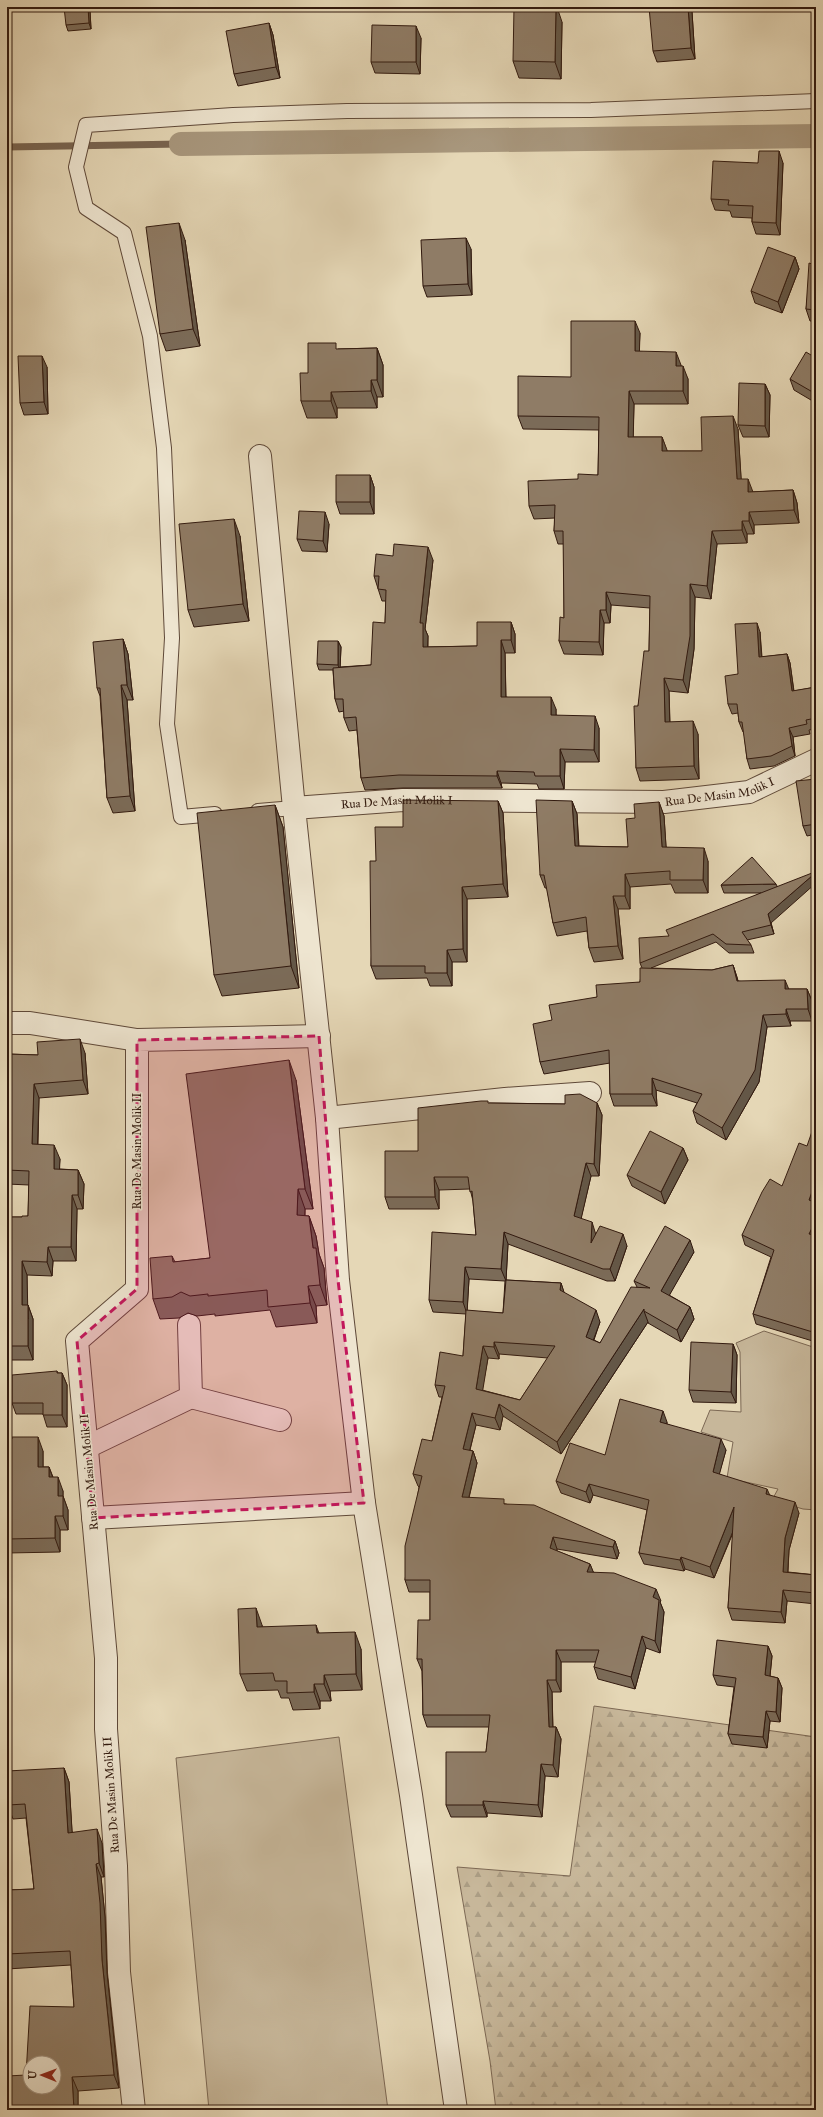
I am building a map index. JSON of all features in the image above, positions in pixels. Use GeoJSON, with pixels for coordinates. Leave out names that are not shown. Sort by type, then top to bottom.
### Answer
{"type":"FeatureCollection","features":[{"type":"Feature","properties":{"kind":"street"},"geometry":{"type":"LineString","coordinates":[[260,456],[294,808],[327,1118],[338,1280],[364,1503],[410,1794],[456,2110]]}},
{"type":"Feature","properties":{"kind":"street","name":"Rua De Masin Molik I"},"geometry":{"type":"LineString","coordinates":[[294,808],[403,800],[664,802],[749,792],[816,760]]}},
{"type":"Feature","properties":{"kind":"street"},"geometry":{"type":"LineString","coordinates":[[7,1023],[30,1023],[137,1040],[319,1036]]}},
{"type":"Feature","properties":{"kind":"street","name":"Rua De Masin Molik II"},"geometry":{"type":"LineString","coordinates":[[134,2110],[118,1972],[116,1866],[106,1729],[106,1658],[77,1341],[137,1289],[137,1040]]}},
{"type":"Feature","properties":{"kind":"street"},"geometry":{"type":"LineString","coordinates":[[327,1118],[505,1099],[590,1093]]}},
{"type":"Feature","properties":{"kind":"street"},"geometry":{"type":"LineString","coordinates":[[189,1325],[191,1397]]}},
{"type":"Feature","properties":{"kind":"street"},"geometry":{"type":"LineString","coordinates":[[86,1447],[191,1397],[280,1420]]}},
{"type":"Feature","properties":{"kind":"street"},"geometry":{"type":"LineString","coordinates":[[92,1518],[364,1503]]}},
{"type":"Feature","properties":{"kind":"lane"},"geometry":{"type":"LineString","coordinates":[[226,814],[181,817],[167,724],[172,638],[164,448],[150,336],[124,234],[86,208],[76,167],[86,125],[346,111],[591,110],[816,101]]}},
{"type":"Feature","properties":{"kind":"lane"},"geometry":{"type":"LineString","coordinates":[[241,812],[294,808]]}},
{"type":"Feature","properties":{"kind":"highlighted area"},"geometry":{"type":"Polygon","coordinates":[[[319,1036],[338,1280],[364,1503],[93,1518],[77,1341],[137,1289],[137,1040],[319,1036]]]}},
{"type":"Feature","properties":{"kind":"green space"},"geometry":{"type":"Polygon","coordinates":[[[764,1331],[816,1348],[816,1510],[803,1509],[772,1500],[778,1489],[727,1478],[733,1442],[701,1432],[710,1410],[741,1412],[740,1352],[736,1343],[764,1331]]]}},
{"type":"Feature","properties":{"kind":"green space"},"geometry":{"type":"Polygon","coordinates":[[[594,1706],[816,1737],[816,2110],[496,2110],[490,2061],[457,1867],[570,1876],[594,1706]]]}},
{"type":"Feature","properties":{"kind":"green space"},"geometry":{"type":"Polygon","coordinates":[[[339,1737],[388,2110],[209,2110],[176,1758],[339,1737]]]}},
{"type":"Feature","properties":{"kind":"building"},"geometry":{"type":"Polygon","coordinates":[[[64,7],[88,7],[89,23],[66,25],[64,7]]]}},
{"type":"Feature","properties":{"kind":"building"},"geometry":{"type":"Polygon","coordinates":[[[514,7],[556,7],[555,62],[513,61],[514,7]]]}},
{"type":"Feature","properties":{"kind":"building"},"geometry":{"type":"Polygon","coordinates":[[[649,7],[688,7],[691,48],[653,51],[649,7]]]}},
{"type":"Feature","properties":{"kind":"building"},"geometry":{"type":"Polygon","coordinates":[[[269,23],[276,67],[234,74],[226,31],[269,23]]]}},
{"type":"Feature","properties":{"kind":"building"},"geometry":{"type":"Polygon","coordinates":[[[372,25],[416,26],[416,62],[371,62],[372,25]]]}},
{"type":"Feature","properties":{"kind":"building"},"geometry":{"type":"Polygon","coordinates":[[[759,151],[779,151],[776,223],[752,222],[753,206],[728,205],[729,200],[711,199],[713,161],[758,163],[759,151]]]}},
{"type":"Feature","properties":{"kind":"building"},"geometry":{"type":"Polygon","coordinates":[[[179,223],[193,329],[160,334],[146,227],[179,223]]]}},
{"type":"Feature","properties":{"kind":"building"},"geometry":{"type":"Polygon","coordinates":[[[466,238],[468,284],[423,286],[421,240],[466,238]]]}},
{"type":"Feature","properties":{"kind":"building"},"geometry":{"type":"Polygon","coordinates":[[[768,247],[795,257],[778,302],[751,291],[768,247]]]}},
{"type":"Feature","properties":{"kind":"building"},"geometry":{"type":"Polygon","coordinates":[[[812,247],[816,247],[816,310],[806,309],[809,263],[812,264],[812,247]]]}},
{"type":"Feature","properties":{"kind":"building"},"geometry":{"type":"Polygon","coordinates":[[[571,321],[635,321],[635,351],[676,352],[676,366],[683,366],[683,391],[629,391],[628,437],[662,437],[662,451],[702,451],[701,417],[733,416],[737,479],[748,479],[748,492],[793,490],[794,510],[749,512],[749,521],[742,521],[742,530],[712,531],[707,586],[690,584],[690,636],[683,680],[664,678],[665,722],[693,721],[694,766],[636,768],[634,706],[638,706],[644,651],[649,651],[650,596],[606,592],[606,610],[600,610],[599,642],[559,641],[560,617],[564,618],[563,531],[554,531],[555,505],[529,506],[528,481],[578,479],[578,474],[598,475],[599,417],[518,416],[518,376],[571,377],[571,321]]]}},
{"type":"Feature","properties":{"kind":"building"},"geometry":{"type":"Polygon","coordinates":[[[308,343],[336,343],[336,349],[377,348],[377,380],[371,380],[371,391],[331,392],[331,401],[301,401],[300,373],[308,373],[308,343]]]}},
{"type":"Feature","properties":{"kind":"building"},"geometry":{"type":"Polygon","coordinates":[[[806,352],[816,358],[816,394],[790,379],[806,352]]]}},
{"type":"Feature","properties":{"kind":"building"},"geometry":{"type":"Polygon","coordinates":[[[18,356],[42,356],[44,402],[20,403],[18,356]]]}},
{"type":"Feature","properties":{"kind":"building"},"geometry":{"type":"Polygon","coordinates":[[[739,383],[765,384],[765,426],[738,425],[739,383]]]}},
{"type":"Feature","properties":{"kind":"building"},"geometry":{"type":"Polygon","coordinates":[[[336,475],[370,475],[370,502],[336,502],[336,475]]]}},
{"type":"Feature","properties":{"kind":"building"},"geometry":{"type":"Polygon","coordinates":[[[299,511],[325,512],[323,541],[297,539],[299,511]]]}},
{"type":"Feature","properties":{"kind":"building"},"geometry":{"type":"Polygon","coordinates":[[[234,519],[243,604],[188,610],[179,524],[234,519]]]}},
{"type":"Feature","properties":{"kind":"building"},"geometry":{"type":"Polygon","coordinates":[[[394,544],[428,547],[420,623],[423,623],[423,647],[477,646],[477,622],[511,622],[511,640],[501,640],[501,697],[551,697],[551,715],[595,716],[594,750],[560,749],[560,776],[535,776],[534,772],[497,771],[497,776],[399,775],[361,778],[356,717],[344,718],[343,699],[335,699],[333,668],[371,665],[373,622],[385,623],[386,590],[378,589],[379,576],[374,576],[376,554],[393,556],[394,544]]]}},
{"type":"Feature","properties":{"kind":"building"},"geometry":{"type":"Polygon","coordinates":[[[757,623],[759,657],[787,654],[792,691],[816,687],[816,718],[806,720],[807,724],[789,728],[792,746],[771,756],[747,759],[742,722],[739,722],[737,704],[728,704],[725,676],[738,674],[735,624],[757,623]]]}},
{"type":"Feature","properties":{"kind":"building"},"geometry":{"type":"Polygon","coordinates":[[[123,639],[127,685],[121,685],[130,796],[107,798],[100,688],[97,688],[93,642],[123,639]]]}},
{"type":"Feature","properties":{"kind":"building"},"geometry":{"type":"Polygon","coordinates":[[[318,641],[338,641],[338,665],[317,664],[318,641]]]}},
{"type":"Feature","properties":{"kind":"building"},"geometry":{"type":"Polygon","coordinates":[[[816,779],[816,824],[803,826],[796,781],[816,779]]]}},
{"type":"Feature","properties":{"kind":"building"},"geometry":{"type":"Polygon","coordinates":[[[403,800],[498,801],[503,884],[462,887],[463,949],[447,950],[447,973],[425,973],[425,966],[371,966],[370,861],[376,861],[375,827],[403,827],[403,800]]]}},
{"type":"Feature","properties":{"kind":"building"},"geometry":{"type":"Polygon","coordinates":[[[536,800],[572,801],[575,846],[628,847],[626,819],[635,818],[634,804],[659,802],[662,847],[704,848],[703,880],[670,880],[670,871],[625,874],[625,896],[613,896],[618,946],[589,948],[586,917],[553,923],[544,875],[540,875],[536,800]]]}},
{"type":"Feature","properties":{"kind":"building"},"geometry":{"type":"Polygon","coordinates":[[[275,805],[291,966],[214,975],[197,813],[275,805]]]}},
{"type":"Feature","properties":{"kind":"building"},"geometry":{"type":"Polygon","coordinates":[[[752,857],[776,884],[721,885],[752,857]]]}},
{"type":"Feature","properties":{"kind":"building"},"geometry":{"type":"Polygon","coordinates":[[[812,873],[813,875],[768,914],[771,925],[742,932],[751,945],[726,944],[713,934],[640,963],[639,938],[669,936],[666,930],[812,873]]]}},
{"type":"Feature","properties":{"kind":"building"},"geometry":{"type":"Polygon","coordinates":[[[733,965],[737,981],[785,980],[785,989],[807,989],[808,1009],[786,1009],[786,1014],[763,1015],[755,1070],[722,1128],[693,1111],[702,1094],[652,1078],[652,1094],[610,1094],[609,1050],[540,1062],[533,1024],[552,1020],[549,1005],[597,997],[596,985],[640,982],[640,968],[712,970],[733,965]]]}},
{"type":"Feature","properties":{"kind":"building"},"geometry":{"type":"Polygon","coordinates":[[[80,1039],[83,1080],[34,1084],[32,1144],[54,1145],[54,1169],[78,1170],[78,1195],[72,1195],[71,1247],[48,1247],[47,1262],[22,1261],[22,1305],[28,1305],[28,1346],[7,1346],[7,1217],[28,1216],[29,1171],[7,1170],[7,1054],[38,1055],[37,1042],[80,1039]]]}},
{"type":"Feature","properties":{"kind":"building"},"geometry":{"type":"Polygon","coordinates":[[[289,1060],[305,1189],[298,1189],[297,1215],[309,1216],[313,1248],[316,1248],[320,1285],[308,1286],[310,1303],[268,1307],[267,1290],[208,1296],[208,1294],[190,1296],[181,1292],[172,1297],[153,1299],[150,1258],[172,1256],[173,1262],[210,1258],[186,1074],[289,1060]]]}},
{"type":"Feature","properties":{"kind":"building"},"geometry":{"type":"Polygon","coordinates":[[[580,1094],[597,1103],[594,1164],[586,1163],[574,1216],[592,1222],[591,1243],[600,1226],[623,1234],[610,1269],[603,1269],[504,1232],[501,1269],[465,1267],[463,1302],[429,1300],[432,1232],[476,1235],[472,1191],[470,1192],[468,1177],[434,1177],[435,1197],[385,1197],[385,1151],[418,1151],[418,1108],[481,1101],[488,1101],[488,1103],[565,1104],[565,1095],[580,1094]]]}},
{"type":"Feature","properties":{"kind":"building"},"geometry":{"type":"Polygon","coordinates":[[[816,1120],[816,1181],[809,1200],[816,1203],[816,1220],[809,1234],[816,1235],[816,1333],[753,1314],[774,1250],[742,1235],[762,1192],[770,1179],[782,1186],[799,1143],[807,1146],[816,1120]]]}},
{"type":"Feature","properties":{"kind":"building"},"geometry":{"type":"Polygon","coordinates":[[[650,1131],[683,1148],[661,1192],[627,1175],[650,1131]]]}},
{"type":"Feature","properties":{"kind":"building"},"geometry":{"type":"Polygon","coordinates":[[[665,1226],[690,1240],[661,1291],[690,1307],[677,1330],[644,1311],[644,1309],[557,1442],[499,1404],[495,1418],[472,1413],[463,1449],[473,1451],[462,1497],[504,1499],[504,1504],[534,1505],[615,1541],[613,1547],[553,1537],[550,1548],[590,1564],[587,1572],[614,1573],[656,1589],[653,1597],[659,1600],[655,1641],[642,1636],[631,1677],[594,1667],[599,1650],[556,1650],[556,1680],[547,1680],[549,1727],[556,1727],[553,1765],[541,1764],[538,1805],[483,1801],[483,1805],[446,1805],[446,1752],[486,1752],[490,1715],[423,1715],[422,1659],[417,1659],[418,1620],[430,1620],[430,1580],[405,1580],[405,1546],[422,1476],[413,1474],[422,1439],[432,1441],[445,1386],[435,1385],[440,1352],[463,1356],[466,1310],[503,1313],[506,1280],[561,1283],[560,1290],[596,1310],[586,1337],[600,1343],[631,1287],[650,1288],[634,1281],[665,1226]],[[494,1342],[494,1347],[483,1346],[476,1389],[520,1400],[555,1346],[494,1342]]]}},
{"type":"Feature","properties":{"kind":"building"},"geometry":{"type":"Polygon","coordinates":[[[691,1342],[733,1344],[731,1392],[689,1390],[691,1342]]]}},
{"type":"Feature","properties":{"kind":"building"},"geometry":{"type":"Polygon","coordinates":[[[57,1371],[57,1373],[62,1373],[62,1415],[43,1415],[43,1403],[12,1403],[12,1375],[57,1371]]]}},
{"type":"Feature","properties":{"kind":"building"},"geometry":{"type":"Polygon","coordinates":[[[620,1399],[663,1411],[660,1422],[721,1439],[713,1472],[767,1489],[766,1494],[795,1502],[785,1538],[783,1572],[816,1575],[816,1593],[783,1590],[781,1612],[728,1608],[734,1507],[710,1567],[681,1557],[680,1560],[639,1553],[649,1500],[589,1484],[586,1492],[556,1481],[570,1443],[605,1455],[620,1399]]]}},
{"type":"Feature","properties":{"kind":"building"},"geometry":{"type":"Polygon","coordinates":[[[12,1437],[38,1437],[38,1467],[49,1467],[49,1477],[58,1477],[58,1496],[63,1496],[63,1516],[55,1516],[55,1538],[7,1539],[7,1439],[12,1439],[12,1437]]]}},
{"type":"Feature","properties":{"kind":"building"},"geometry":{"type":"Polygon","coordinates":[[[256,1608],[257,1627],[316,1625],[317,1633],[355,1632],[356,1674],[324,1675],[324,1684],[314,1684],[314,1692],[287,1693],[287,1681],[275,1681],[273,1673],[240,1674],[238,1609],[256,1608]]]}},
{"type":"Feature","properties":{"kind":"building"},"geometry":{"type":"Polygon","coordinates":[[[717,1640],[768,1646],[765,1675],[778,1678],[776,1712],[766,1711],[763,1737],[728,1734],[736,1678],[713,1675],[717,1640]]]}},
{"type":"Feature","properties":{"kind":"building"},"geometry":{"type":"Polygon","coordinates":[[[64,1768],[68,1833],[97,1829],[99,1863],[96,1864],[100,1903],[102,1960],[114,2075],[72,2077],[74,2110],[7,2110],[7,2076],[22,2075],[22,2095],[62,2095],[62,2055],[27,2055],[30,2006],[74,2007],[70,1951],[7,1954],[7,1890],[34,1889],[25,1804],[8,1805],[7,1771],[64,1768]]]}},
{"type":"Feature","properties":{"kind":"waterway"},"geometry":{"type":"LineString","coordinates":[[181,144],[816,136]]}},
{"type":"Feature","properties":{"kind":"waterway"},"geometry":{"type":"LineString","coordinates":[[7,147],[181,144]]}}]}
